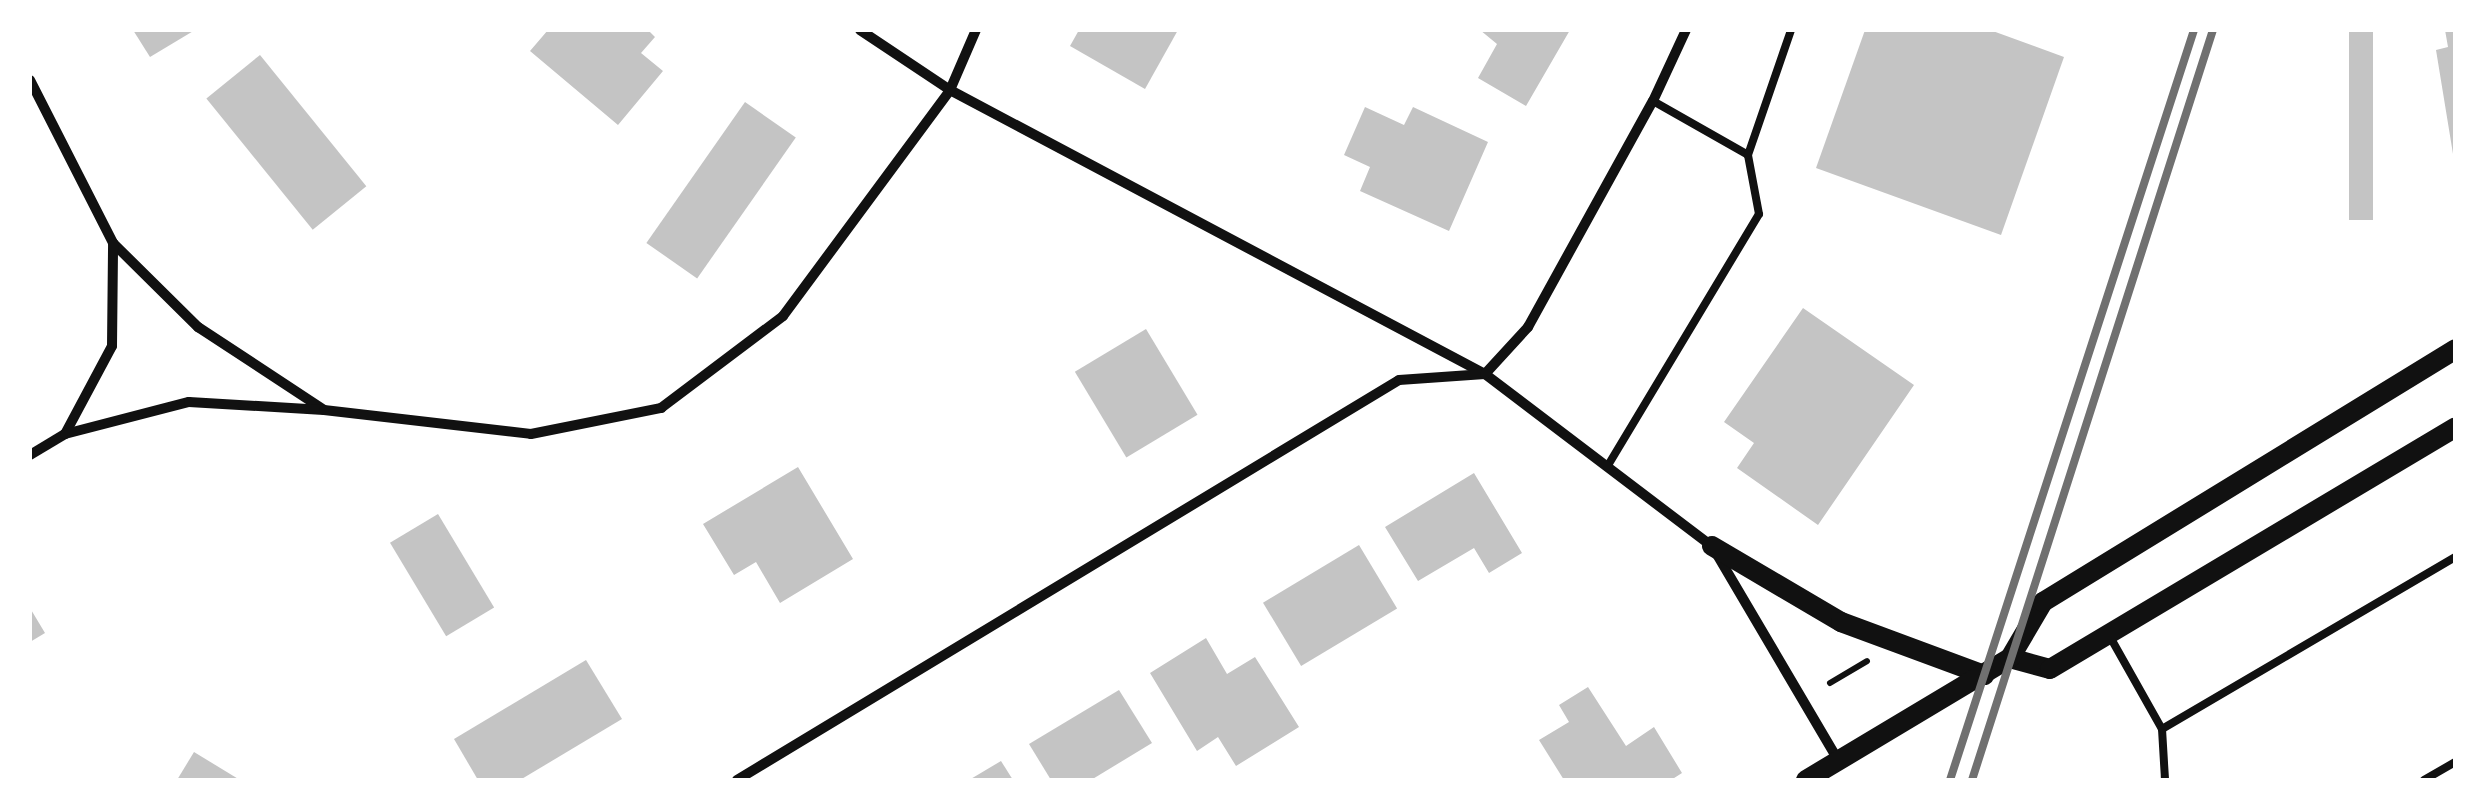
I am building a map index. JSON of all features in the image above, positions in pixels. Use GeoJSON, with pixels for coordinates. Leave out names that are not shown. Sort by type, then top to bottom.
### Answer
{"type":"FeatureCollection","features":[{"type":"Feature","properties":{"kind":"main road"},"geometry":{"type":"LineString","coordinates":[[1806,780],[2010,658],[2042,602],[2455,350]]}},
{"type":"Feature","properties":{"kind":"main road"},"geometry":{"type":"LineString","coordinates":[[2010,658],[2050,669],[2455,428]]}},
{"type":"Feature","properties":{"kind":"main road"},"geometry":{"type":"LineString","coordinates":[[1712,546],[1841,622],[1984,675]]}},
{"type":"Feature","properties":{"kind":"street"},"geometry":{"type":"LineString","coordinates":[[860,30],[950,90],[1485,374],[1712,546],[1838,760]]}},
{"type":"Feature","properties":{"kind":"street"},"geometry":{"type":"LineString","coordinates":[[30,455],[65,434],[189,402],[324,410],[530,434],[661,408],[783,316],[950,90],[976,30]]}},
{"type":"Feature","properties":{"kind":"street"},"geometry":{"type":"LineString","coordinates":[[737,780],[1399,380],[1485,374],[1528,327],[1653,101],[1686,30]]}},
{"type":"Feature","properties":{"kind":"street"},"geometry":{"type":"LineString","coordinates":[[30,80],[113,243],[198,327],[324,410]]}},
{"type":"Feature","properties":{"kind":"street"},"geometry":{"type":"LineString","coordinates":[[65,434],[112,346],[113,243]]}},
{"type":"Feature","properties":{"kind":"lane"},"geometry":{"type":"LineString","coordinates":[[1607,467],[1759,214],[1748,154],[1791,30]]}},
{"type":"Feature","properties":{"kind":"lane"},"geometry":{"type":"LineString","coordinates":[[1653,101],[1748,154]]}},
{"type":"Feature","properties":{"kind":"lane"},"geometry":{"type":"LineString","coordinates":[[2162,729],[2455,557]]}},
{"type":"Feature","properties":{"kind":"lane"},"geometry":{"type":"LineString","coordinates":[[2109,635],[2162,729],[2165,780]]}},
{"type":"Feature","properties":{"kind":"lane"},"geometry":{"type":"LineString","coordinates":[[2424,780],[2455,762]]}},
{"type":"Feature","properties":{"kind":"building"},"geometry":{"type":"Polygon","coordinates":[[[133,30],[195,30],[150,57],[133,30]]]}},
{"type":"Feature","properties":{"kind":"building"},"geometry":{"type":"Polygon","coordinates":[[[548,30],[648,30],[655,37],[641,53],[663,71],[618,125],[530,51],[548,30]]]}},
{"type":"Feature","properties":{"kind":"building"},"geometry":{"type":"Polygon","coordinates":[[[1079,30],[1178,30],[1145,89],[1070,46],[1079,30]]]}},
{"type":"Feature","properties":{"kind":"building"},"geometry":{"type":"Polygon","coordinates":[[[1480,30],[1570,30],[1526,106],[1478,78],[1497,44],[1480,30]]]}},
{"type":"Feature","properties":{"kind":"building"},"geometry":{"type":"Polygon","coordinates":[[[1865,30],[1990,30],[2064,57],[2001,235],[1816,168],[1865,30]]]}},
{"type":"Feature","properties":{"kind":"building"},"geometry":{"type":"Polygon","coordinates":[[[2349,30],[2373,30],[2373,220],[2349,220],[2349,30]]]}},
{"type":"Feature","properties":{"kind":"building"},"geometry":{"type":"Polygon","coordinates":[[[2445,30],[2455,30],[2453,154],[2436,50],[2448,47],[2445,30]]]}},
{"type":"Feature","properties":{"kind":"building"},"geometry":{"type":"Polygon","coordinates":[[[260,55],[366,186],[313,230],[206,98],[260,55]]]}},
{"type":"Feature","properties":{"kind":"building"},"geometry":{"type":"Polygon","coordinates":[[[745,102],[796,138],[697,278],[646,243],[745,102]]]}},
{"type":"Feature","properties":{"kind":"building"},"geometry":{"type":"Polygon","coordinates":[[[1365,107],[1404,125],[1413,107],[1488,142],[1449,231],[1360,191],[1370,167],[1344,155],[1365,107]]]}},
{"type":"Feature","properties":{"kind":"building"},"geometry":{"type":"Polygon","coordinates":[[[1803,308],[1914,385],[1818,525],[1737,468],[1754,443],[1724,422],[1803,308]]]}},
{"type":"Feature","properties":{"kind":"building"},"geometry":{"type":"Polygon","coordinates":[[[1146,329],[1198,415],[1126,457],[1075,372],[1146,329]]]}},
{"type":"Feature","properties":{"kind":"building"},"geometry":{"type":"Polygon","coordinates":[[[798,467],[853,559],[780,603],[756,562],[734,575],[703,524],[798,467]]]}},
{"type":"Feature","properties":{"kind":"building"},"geometry":{"type":"Polygon","coordinates":[[[1474,473],[1522,553],[1489,573],[1474,548],[1418,581],[1385,527],[1474,473]]]}},
{"type":"Feature","properties":{"kind":"building"},"geometry":{"type":"Polygon","coordinates":[[[438,514],[494,607],[446,636],[390,543],[438,514]]]}},
{"type":"Feature","properties":{"kind":"building"},"geometry":{"type":"Polygon","coordinates":[[[1359,545],[1397,608],[1301,666],[1263,603],[1359,545]]]}},
{"type":"Feature","properties":{"kind":"building"},"geometry":{"type":"Polygon","coordinates":[[[30,608],[45,633],[30,642],[30,608]]]}},
{"type":"Feature","properties":{"kind":"building"},"geometry":{"type":"Polygon","coordinates":[[[1206,638],[1227,674],[1255,657],[1299,727],[1236,766],[1218,737],[1197,751],[1150,673],[1206,638]]]}},
{"type":"Feature","properties":{"kind":"building"},"geometry":{"type":"Polygon","coordinates":[[[586,660],[622,719],[520,780],[478,780],[454,739],[586,660]]]}},
{"type":"Feature","properties":{"kind":"building"},"geometry":{"type":"Polygon","coordinates":[[[1588,687],[1626,746],[1654,727],[1682,773],[1671,780],[1564,780],[1539,740],[1569,722],[1559,705],[1588,687]]]}},
{"type":"Feature","properties":{"kind":"building"},"geometry":{"type":"Polygon","coordinates":[[[1119,690],[1152,743],[1091,780],[1051,780],[1029,744],[1119,690]]]}},
{"type":"Feature","properties":{"kind":"building"},"geometry":{"type":"Polygon","coordinates":[[[194,752],[240,780],[177,780],[194,752]]]}},
{"type":"Feature","properties":{"kind":"building"},"geometry":{"type":"Polygon","coordinates":[[[1001,761],[1013,780],[969,780],[1001,761]]]}},
{"type":"Feature","properties":{"kind":"railway"},"geometry":{"type":"LineString","coordinates":[[1950,780],[2194,30]]}},
{"type":"Feature","properties":{"kind":"railway"},"geometry":{"type":"LineString","coordinates":[[1972,780],[2213,30]]}}]}
